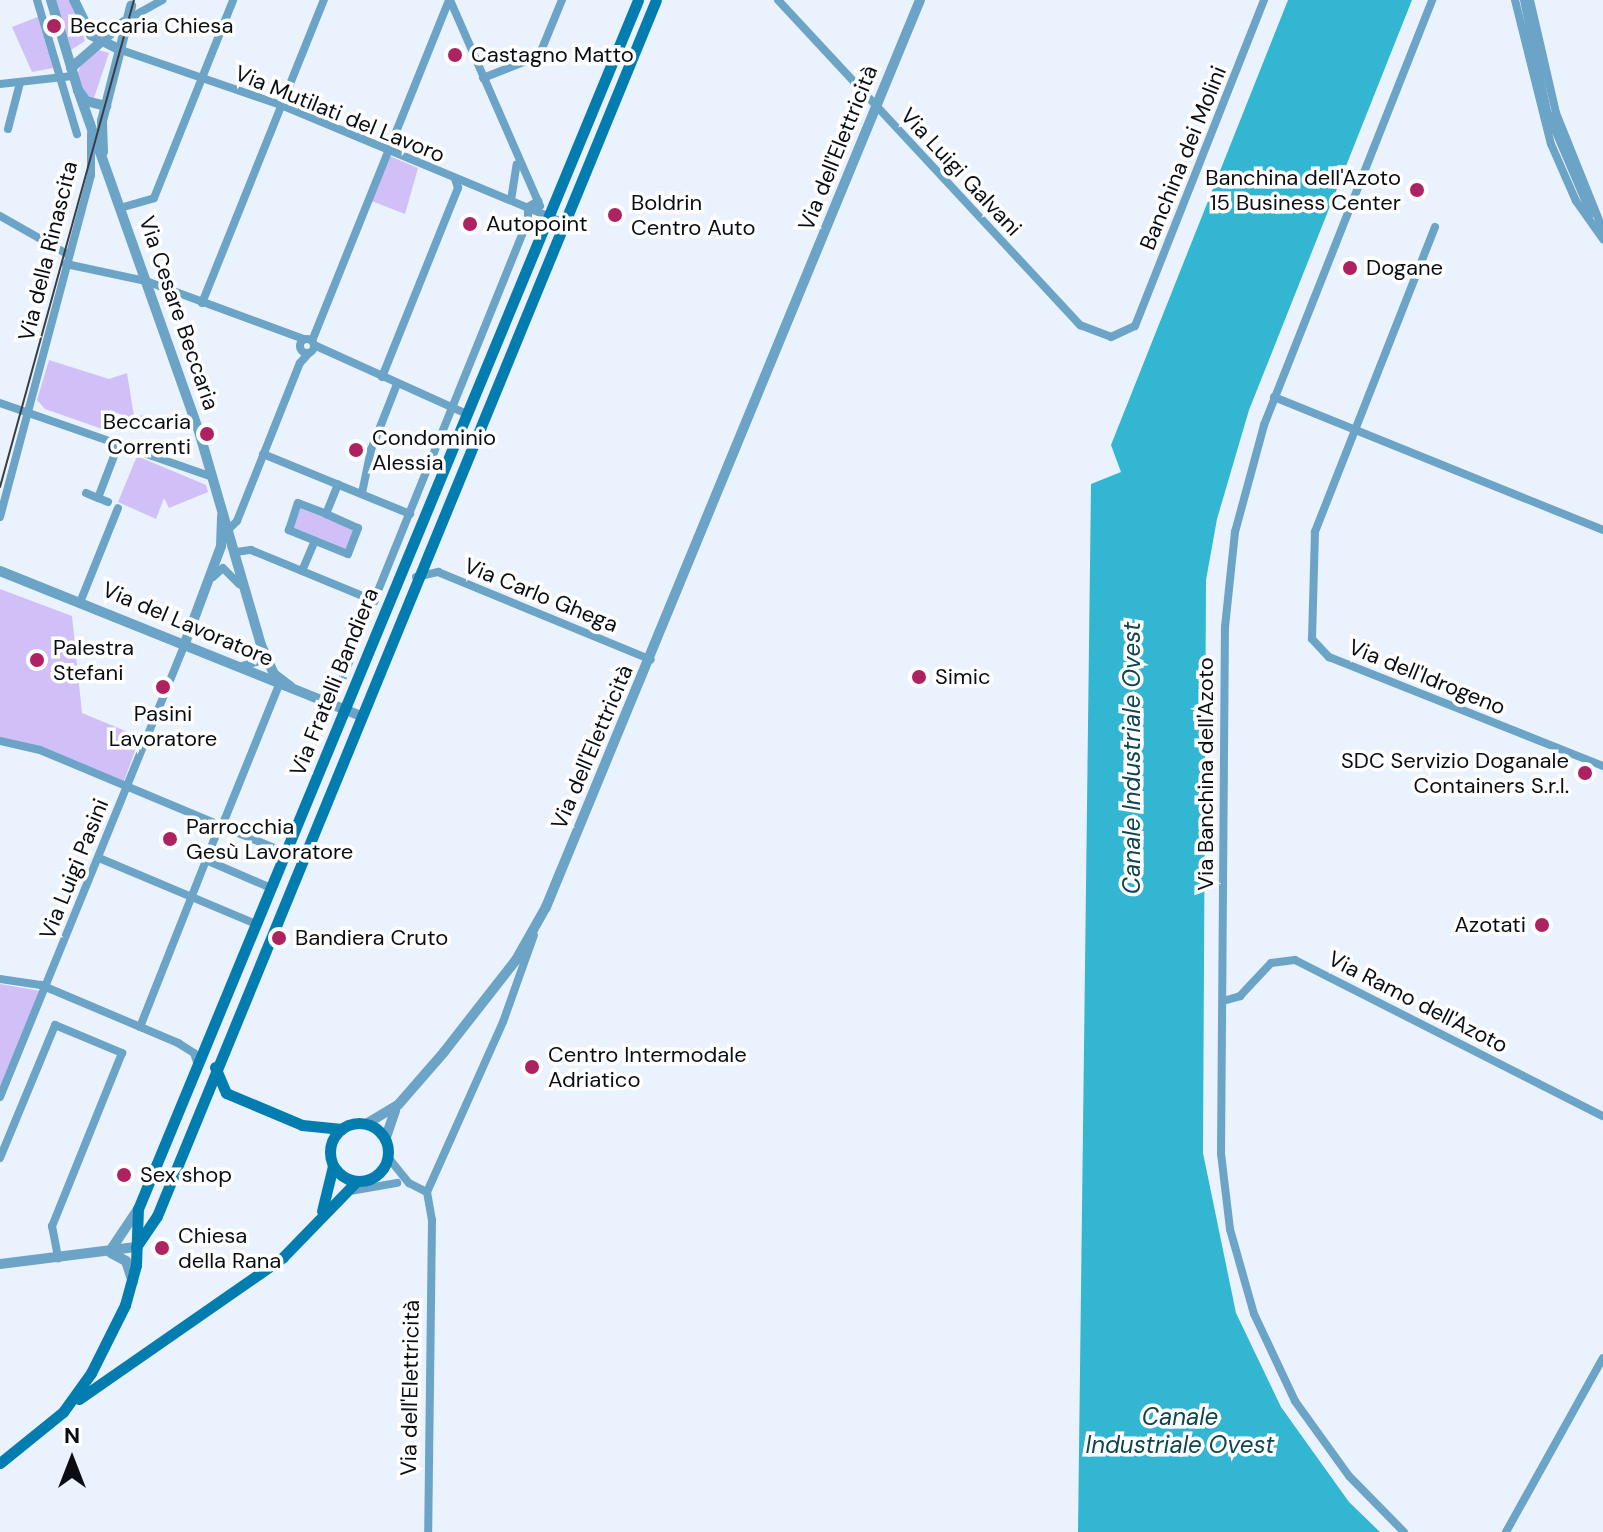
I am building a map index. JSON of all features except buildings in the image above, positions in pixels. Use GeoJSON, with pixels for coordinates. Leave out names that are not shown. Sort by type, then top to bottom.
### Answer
{"type":"FeatureCollection","features":[{"type":"Feature","properties":{"kind":"main road","name":"Via Fratelli Bandiera"},"geometry":{"type":"LineString","coordinates":[[136,1247],[138,1209],[638,0]]}},
{"type":"Feature","properties":{"kind":"main road","name":"Via Fratelli Bandiera"},"geometry":{"type":"LineString","coordinates":[[136,1247],[157,1216],[416,577],[656,0]]}},
{"type":"Feature","properties":{"kind":"main road"},"geometry":{"type":"LineString","coordinates":[[215,1067],[226,1093]]}},
{"type":"Feature","properties":{"kind":"main road"},"geometry":{"type":"LineString","coordinates":[[0,1463],[136,1355],[283,1257],[342,1194],[357,1181],[373,1177],[387,1156],[385,1140],[366,1124],[342,1129],[302,1125],[226,1093],[205,1093]]}},
{"type":"Feature","properties":{"kind":"main road"},"geometry":{"type":"LineString","coordinates":[[302,1125],[330,1152],[333,1166],[332,1185],[320,1215]]}},
{"type":"Feature","properties":{"kind":"main road"},"geometry":{"type":"LineString","coordinates":[[330,1152],[342,1129]]}},
{"type":"Feature","properties":{"kind":"main road"},"geometry":{"type":"LineString","coordinates":[[333,1166],[357,1181]]}},
{"type":"Feature","properties":{"kind":"main road"},"geometry":{"type":"LineString","coordinates":[[138,1209],[145,1218],[157,1216]]}},
{"type":"Feature","properties":{"kind":"main road"},"geometry":{"type":"LineString","coordinates":[[63,1412],[91,1373],[133,1283],[136,1247]]}},
{"type":"Feature","properties":{"kind":"street"},"geometry":{"type":"LineString","coordinates":[[37,0],[77,134]]}},
{"type":"Feature","properties":{"kind":"street"},"geometry":{"type":"LineString","coordinates":[[51,0],[78,90],[84,99],[106,106]]}},
{"type":"Feature","properties":{"kind":"street"},"geometry":{"type":"LineString","coordinates":[[74,0],[85,26],[100,42],[121,50]]}},
{"type":"Feature","properties":{"kind":"street"},"geometry":{"type":"LineString","coordinates":[[127,22],[136,11],[162,0]]}},
{"type":"Feature","properties":{"kind":"street"},"geometry":{"type":"LineString","coordinates":[[120,208],[154,198],[233,0]]}},
{"type":"Feature","properties":{"kind":"street"},"geometry":{"type":"LineString","coordinates":[[202,303],[324,0]]}},
{"type":"Feature","properties":{"kind":"street"},"geometry":{"type":"LineString","coordinates":[[449,0],[517,159],[521,176],[547,215]]}},
{"type":"Feature","properties":{"kind":"street"},"geometry":{"type":"LineString","coordinates":[[229,529],[263,454],[449,0]]}},
{"type":"Feature","properties":{"kind":"street"},"geometry":{"type":"LineString","coordinates":[[483,78],[539,56],[562,0]]}},
{"type":"Feature","properties":{"kind":"street","name":"Via Luigi Galvani"},"geometry":{"type":"LineString","coordinates":[[778,0],[1080,325],[1111,337],[1133,329]]}},
{"type":"Feature","properties":{"kind":"street","name":"Via dell'Elettricità"},"geometry":{"type":"LineString","coordinates":[[428,1532],[432,1220],[427,1192],[503,1022],[537,927],[651,660],[920,0]]}},
{"type":"Feature","properties":{"kind":"street","name":"Banchina dei Molini"},"geometry":{"type":"LineString","coordinates":[[1133,329],[1264,0]]}},
{"type":"Feature","properties":{"kind":"street","name":"Via Banchina dell'Azoto"},"geometry":{"type":"LineString","coordinates":[[1404,1532],[1365,1496],[1295,1401],[1254,1314],[1224,1195],[1223,1001],[1230,575],[1245,487],[1274,397],[1432,0]]}},
{"type":"Feature","properties":{"kind":"street"},"geometry":{"type":"LineString","coordinates":[[1515,0],[1551,144],[1576,201],[1603,235]]}},
{"type":"Feature","properties":{"kind":"street"},"geometry":{"type":"LineString","coordinates":[[1527,0],[1556,113],[1603,235]]}},
{"type":"Feature","properties":{"kind":"street"},"geometry":{"type":"LineString","coordinates":[[1527,0],[1540,83],[1559,143],[1603,235]]}},
{"type":"Feature","properties":{"kind":"street"},"geometry":{"type":"LineString","coordinates":[[0,84],[59,78],[72,72],[100,42],[120,29],[131,3]]}},
{"type":"Feature","properties":{"kind":"street","name":"Via della Rinascita"},"geometry":{"type":"LineString","coordinates":[[104,161],[106,106],[131,3]]}},
{"type":"Feature","properties":{"kind":"street","name":"Via Mutilati del Lavoro"},"geometry":{"type":"LineString","coordinates":[[121,50],[281,105],[456,184]]}},
{"type":"Feature","properties":{"kind":"street"},"geometry":{"type":"LineString","coordinates":[[8,129],[20,83]]}},
{"type":"Feature","properties":{"kind":"street","name":"Via Cesare Beccaria"},"geometry":{"type":"LineString","coordinates":[[78,90],[213,477],[261,645],[274,674],[285,686]]}},
{"type":"Feature","properties":{"kind":"street","name":"Via della Rinascita"},"geometry":{"type":"LineString","coordinates":[[0,517],[92,171],[91,133]]}},
{"type":"Feature","properties":{"kind":"street"},"geometry":{"type":"LineString","coordinates":[[511,200],[521,176]]}},
{"type":"Feature","properties":{"kind":"street"},"geometry":{"type":"LineString","coordinates":[[382,377],[456,184],[470,183],[564,223]]}},
{"type":"Feature","properties":{"kind":"street"},"geometry":{"type":"LineString","coordinates":[[528,207],[538,201]]}},
{"type":"Feature","properties":{"kind":"street","name":"Via Fratelli Bandiera"},"geometry":{"type":"LineString","coordinates":[[335,697],[528,220],[528,207]]}},
{"type":"Feature","properties":{"kind":"street"},"geometry":{"type":"LineString","coordinates":[[0,216],[68,259],[146,281],[467,414]]}},
{"type":"Feature","properties":{"kind":"street"},"geometry":{"type":"LineString","coordinates":[[1354,430],[1435,227]]}},
{"type":"Feature","properties":{"kind":"street"},"geometry":{"type":"LineString","coordinates":[[362,493],[376,438],[397,384]]}},
{"type":"Feature","properties":{"kind":"street"},"geometry":{"type":"LineString","coordinates":[[1274,397],[1601,528]]}},
{"type":"Feature","properties":{"kind":"street"},"geometry":{"type":"LineString","coordinates":[[0,403],[213,477]]}},
{"type":"Feature","properties":{"kind":"street","name":"Via dell'Idrogeno"},"geometry":{"type":"LineString","coordinates":[[1354,430],[1313,542],[1310,631],[1316,646],[1329,657],[1603,766]]}},
{"type":"Feature","properties":{"kind":"street"},"geometry":{"type":"LineString","coordinates":[[98,498],[119,443]]}},
{"type":"Feature","properties":{"kind":"street"},"geometry":{"type":"LineString","coordinates":[[263,454],[410,514]]}},
{"type":"Feature","properties":{"kind":"street"},"geometry":{"type":"LineString","coordinates":[[326,514],[338,484]]}},
{"type":"Feature","properties":{"kind":"street"},"geometry":{"type":"LineString","coordinates":[[86,493],[108,502]]}},
{"type":"Feature","properties":{"kind":"street"},"geometry":{"type":"LineString","coordinates":[[298,503],[326,514],[358,528],[348,554],[289,530],[298,503]]}},
{"type":"Feature","properties":{"kind":"street"},"geometry":{"type":"LineString","coordinates":[[81,600],[118,508]]}},
{"type":"Feature","properties":{"kind":"street","name":"Via Cesare Beccaria"},"geometry":{"type":"LineString","coordinates":[[183,648],[221,546],[223,510]]}},
{"type":"Feature","properties":{"kind":"street"},"geometry":{"type":"LineString","coordinates":[[302,571],[315,541]]}},
{"type":"Feature","properties":{"kind":"street"},"geometry":{"type":"LineString","coordinates":[[236,552],[251,550],[375,601]]}},
{"type":"Feature","properties":{"kind":"street"},"geometry":{"type":"LineString","coordinates":[[208,586],[223,568],[243,587]]}},
{"type":"Feature","properties":{"kind":"street","name":"Via del Lavoratore"},"geometry":{"type":"LineString","coordinates":[[0,571],[81,600],[183,648],[199,649],[360,716]]}},
{"type":"Feature","properties":{"kind":"street","name":"Via Carlo Ghega"},"geometry":{"type":"LineString","coordinates":[[416,577],[438,572],[651,660]]}},
{"type":"Feature","properties":{"kind":"street"},"geometry":{"type":"LineString","coordinates":[[192,626],[199,649]]}},
{"type":"Feature","properties":{"kind":"street"},"geometry":{"type":"LineString","coordinates":[[237,665],[254,667],[261,645]]}},
{"type":"Feature","properties":{"kind":"street","name":"Via Luigi Pasini"},"geometry":{"type":"LineString","coordinates":[[0,1097],[183,648]]}},
{"type":"Feature","properties":{"kind":"street"},"geometry":{"type":"LineString","coordinates":[[140,1027],[206,860],[285,686]]}},
{"type":"Feature","properties":{"kind":"street"},"geometry":{"type":"LineString","coordinates":[[0,741],[40,750],[286,853]]}},
{"type":"Feature","properties":{"kind":"street"},"geometry":{"type":"LineString","coordinates":[[99,858],[256,924]]}},
{"type":"Feature","properties":{"kind":"street"},"geometry":{"type":"LineString","coordinates":[[206,860],[271,888]]}},
{"type":"Feature","properties":{"kind":"street"},"geometry":{"type":"LineString","coordinates":[[385,1140],[398,1105],[516,960],[537,927]]}},
{"type":"Feature","properties":{"kind":"street","name":"Via Ramo dell'Azoto"},"geometry":{"type":"LineString","coordinates":[[1223,1001],[1240,996],[1271,963],[1295,960],[1603,1116]]}},
{"type":"Feature","properties":{"kind":"street"},"geometry":{"type":"LineString","coordinates":[[0,979],[45,987],[140,1027],[190,1050],[198,1065]]}},
{"type":"Feature","properties":{"kind":"street"},"geometry":{"type":"LineString","coordinates":[[0,1158],[55,1025],[122,1053],[52,1226],[58,1258]]}},
{"type":"Feature","properties":{"kind":"street"},"geometry":{"type":"LineString","coordinates":[[366,1124],[398,1105]]}},
{"type":"Feature","properties":{"kind":"street"},"geometry":{"type":"LineString","coordinates":[[387,1156],[409,1183],[427,1192]]}},
{"type":"Feature","properties":{"kind":"street"},"geometry":{"type":"LineString","coordinates":[[373,1177],[397,1183]]}},
{"type":"Feature","properties":{"kind":"street"},"geometry":{"type":"LineString","coordinates":[[342,1194],[409,1183]]}},
{"type":"Feature","properties":{"kind":"street","name":"Via Fratelli Bandiera"},"geometry":{"type":"LineString","coordinates":[[109,1252],[138,1209]]}},
{"type":"Feature","properties":{"kind":"street"},"geometry":{"type":"LineString","coordinates":[[0,1264],[136,1247]]}},
{"type":"Feature","properties":{"kind":"street"},"geometry":{"type":"LineString","coordinates":[[109,1252],[126,1261],[133,1283]]}},
{"type":"Feature","properties":{"kind":"street"},"geometry":{"type":"LineString","coordinates":[[1506,1532],[1603,1358]]}},
{"type":"Feature","properties":{"kind":"shaded area"},"geometry":{"type":"Polygon","coordinates":[[[55,0],[70,0],[85,41],[71,50],[55,0]]]}},
{"type":"Feature","properties":{"kind":"shaded area"},"geometry":{"type":"Polygon","coordinates":[[[40,16],[53,68],[32,72],[12,27],[40,16]]]}},
{"type":"Feature","properties":{"kind":"shaded area"},"geometry":{"type":"Polygon","coordinates":[[[99,50],[109,53],[93,101],[82,91],[78,73],[81,64],[99,50]]]}},
{"type":"Feature","properties":{"kind":"shaded area"},"geometry":{"type":"Polygon","coordinates":[[[387,155],[418,168],[405,214],[369,200],[387,155]]]}},
{"type":"Feature","properties":{"kind":"shaded area"},"geometry":{"type":"Polygon","coordinates":[[[49,360],[109,379],[127,373],[134,416],[150,415],[155,429],[117,413],[108,431],[45,409],[37,400],[49,360]]]}},
{"type":"Feature","properties":{"kind":"shaded area"},"geometry":{"type":"Polygon","coordinates":[[[137,456],[206,485],[208,492],[169,508],[164,498],[156,519],[118,502],[137,456]]]}},
{"type":"Feature","properties":{"kind":"shaded area"},"geometry":{"type":"Polygon","coordinates":[[[300,508],[354,529],[347,549],[292,527],[300,508]]]}},
{"type":"Feature","properties":{"kind":"shaded area"},"geometry":{"type":"Polygon","coordinates":[[[0,589],[72,616],[82,713],[140,737],[124,781],[0,737],[0,589]]]}},
{"type":"Feature","properties":{"kind":"shaded area"},"geometry":{"type":"Polygon","coordinates":[[[0,984],[41,991],[0,1087],[0,984]]]}},
{"type":"Feature","properties":{"kind":"water","name":"Canale Industriale Ovest"},"geometry":{"type":"Polygon","coordinates":[[[1288,0],[1412,0],[1249,410],[1217,519],[1206,580],[1203,1153],[1236,1313],[1281,1407],[1349,1502],[1380,1532],[1078,1532],[1091,484],[1121,472],[1111,445],[1288,0]]]}},
{"type":"Feature","properties":{"kind":"tram line"},"geometry":{"type":"LineString","coordinates":[[0,487],[134,0]]}},
{"type":"Feature","properties":{"kind":"place","name":"Beccaria Chiesa"},"geometry":{"type":"Point","coordinates":[54,26]}},
{"type":"Feature","properties":{"kind":"place","name":"Castagno Matto"},"geometry":{"type":"Point","coordinates":[455,55]}},
{"type":"Feature","properties":{"kind":"place","name":"Banchina dell'Azoto 15 Business Center"},"geometry":{"type":"Point","coordinates":[1417,190]}},
{"type":"Feature","properties":{"kind":"place","name":"Boldrin Centro Auto"},"geometry":{"type":"Point","coordinates":[615,215]}},
{"type":"Feature","properties":{"kind":"place","name":"Autopoint"},"geometry":{"type":"Point","coordinates":[470,224]}},
{"type":"Feature","properties":{"kind":"place","name":"Dogane"},"geometry":{"type":"Point","coordinates":[1350,268]}},
{"type":"Feature","properties":{"kind":"place","name":"Beccaria Correnti"},"geometry":{"type":"Point","coordinates":[207,434]}},
{"type":"Feature","properties":{"kind":"place","name":"Condominio Alessia"},"geometry":{"type":"Point","coordinates":[356,450]}},
{"type":"Feature","properties":{"kind":"place","name":"Palestra Stefani"},"geometry":{"type":"Point","coordinates":[37,660]}},
{"type":"Feature","properties":{"kind":"place","name":"Simic"},"geometry":{"type":"Point","coordinates":[919,677]}},
{"type":"Feature","properties":{"kind":"place","name":"Pasini Lavoratore"},"geometry":{"type":"Point","coordinates":[163,687]}},
{"type":"Feature","properties":{"kind":"place","name":"SDC Servizio Doganale Containers S.r.l."},"geometry":{"type":"Point","coordinates":[1585,773]}},
{"type":"Feature","properties":{"kind":"place","name":"Parrocchia Gesù Lavoratore"},"geometry":{"type":"Point","coordinates":[170,839]}},
{"type":"Feature","properties":{"kind":"place","name":"Azotati"},"geometry":{"type":"Point","coordinates":[1542,925]}},
{"type":"Feature","properties":{"kind":"place","name":"Bandiera Cruto"},"geometry":{"type":"Point","coordinates":[279,938]}},
{"type":"Feature","properties":{"kind":"place","name":"Centro Intermodale Adriatico"},"geometry":{"type":"Point","coordinates":[532,1067]}},
{"type":"Feature","properties":{"kind":"place","name":"Sex shop"},"geometry":{"type":"Point","coordinates":[124,1175]}},
{"type":"Feature","properties":{"kind":"place","name":"Chiesa della Rana"},"geometry":{"type":"Point","coordinates":[162,1248]}}]}
